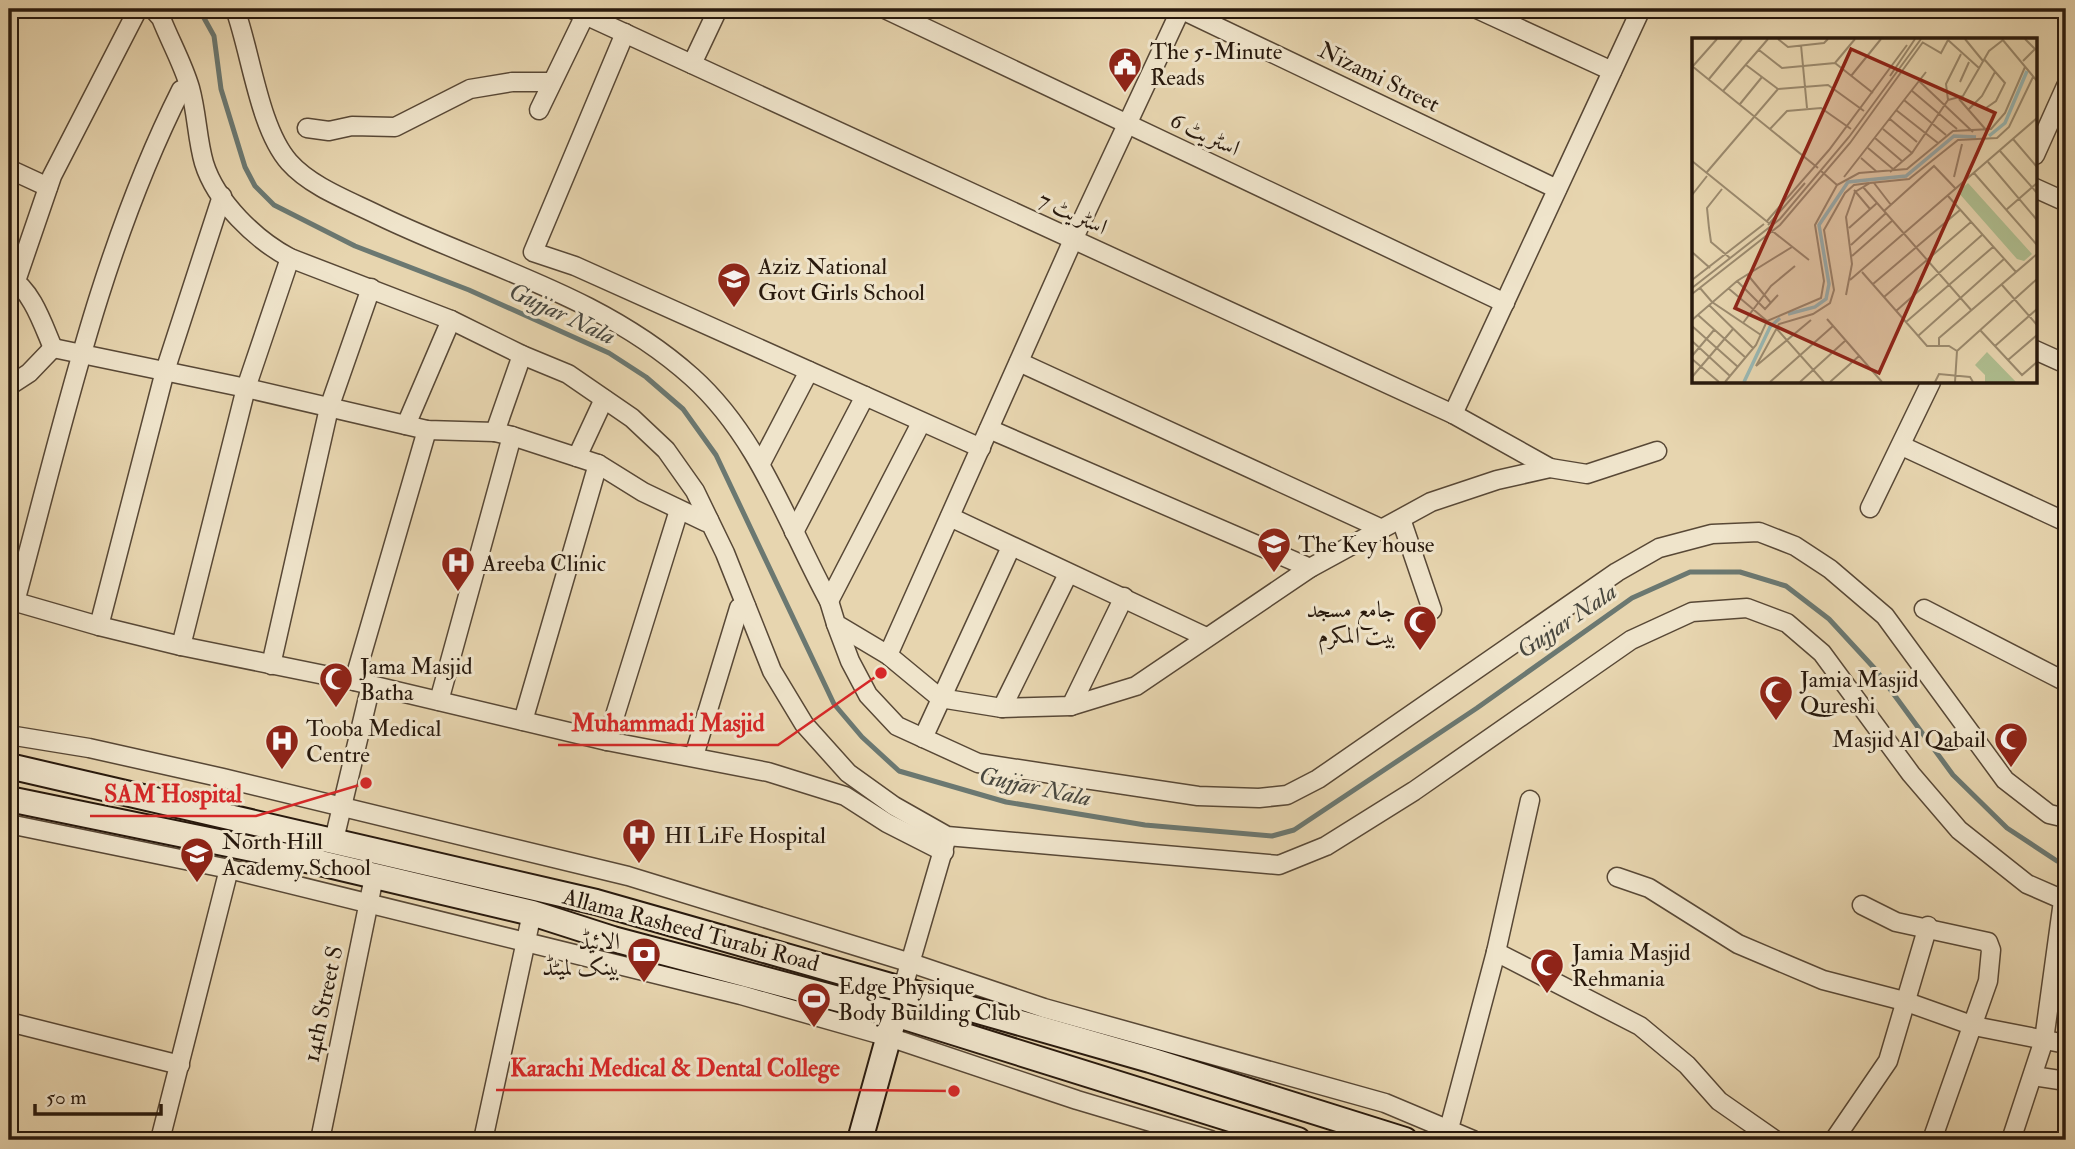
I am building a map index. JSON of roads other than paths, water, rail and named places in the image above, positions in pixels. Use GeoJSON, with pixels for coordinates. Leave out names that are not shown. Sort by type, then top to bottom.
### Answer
{"type":"FeatureCollection","features":[{"type":"Feature","properties":{"kind":"main road","name":"Allama Rasheed Turabi Road"},"geometry":{"type":"LineString","coordinates":[[9,766],[596,902],[1150,1060],[1405,1140]]}},
{"type":"Feature","properties":{"kind":"main road","name":"Allama Rasheed Turabi Road"},"geometry":{"type":"LineString","coordinates":[[9,799],[374,877],[532,914],[892,1026],[1298,1140]]}},
{"type":"Feature","properties":{"kind":"main road"},"geometry":{"type":"LineString","coordinates":[[860,1140],[892,1026]]}},
{"type":"Feature","properties":{"kind":"street"},"geometry":{"type":"LineString","coordinates":[[53,348],[40,317],[13,279],[48,187],[138,9]]}},
{"type":"Feature","properties":{"kind":"street"},"geometry":{"type":"LineString","coordinates":[[153,9],[161,18],[190,88],[205,165],[222,196],[271,247],[290,258],[451,320],[568,374],[632,418],[666,450],[695,491],[772,671],[804,724],[848,773],[946,844]]}},
{"type":"Feature","properties":{"kind":"street"},"geometry":{"type":"LineString","coordinates":[[234,9],[273,138],[289,162],[307,177],[349,201],[430,240],[575,298],[649,341],[694,378],[734,424],[761,463],[828,601],[850,662],[868,695],[897,726],[923,738],[978,762],[1046,774],[1198,796],[1259,798],[1287,795],[1318,779],[1617,572],[1658,548],[1712,534],[1759,532],[1795,546],[1830,569],[1885,616],[2005,780],[2049,814],[2066,818]]}},
{"type":"Feature","properties":{"kind":"street"},"geometry":{"type":"LineString","coordinates":[[692,64],[719,9]]}},
{"type":"Feature","properties":{"kind":"street","name":"اسٹریٹ 6"},"geometry":{"type":"LineString","coordinates":[[885,9],[1504,303]]}},
{"type":"Feature","properties":{"kind":"street"},"geometry":{"type":"LineString","coordinates":[[888,654],[1073,240],[1181,9]]}},
{"type":"Feature","properties":{"kind":"street","name":"Nizami Street"},"geometry":{"type":"LineString","coordinates":[[1181,9],[1557,189]]}},
{"type":"Feature","properties":{"kind":"street"},"geometry":{"type":"LineString","coordinates":[[1477,9],[1612,71]]}},
{"type":"Feature","properties":{"kind":"street"},"geometry":{"type":"LineString","coordinates":[[1453,414],[1641,9]]}},
{"type":"Feature","properties":{"kind":"street"},"geometry":{"type":"LineString","coordinates":[[539,110],[578,12]]}},
{"type":"Feature","properties":{"kind":"street","name":"اسٹریٹ 7"},"geometry":{"type":"LineString","coordinates":[[578,12],[1453,414],[1550,468],[1587,474],[1657,452]]}},
{"type":"Feature","properties":{"kind":"street"},"geometry":{"type":"LineString","coordinates":[[625,33],[533,252],[575,266],[981,448]]}},
{"type":"Feature","properties":{"kind":"street"},"geometry":{"type":"LineString","coordinates":[[307,128],[329,131],[352,126],[395,127],[470,89],[512,82],[552,82]]}},
{"type":"Feature","properties":{"kind":"street"},"geometry":{"type":"LineString","coordinates":[[2036,153],[2066,86]]}},
{"type":"Feature","properties":{"kind":"street"},"geometry":{"type":"LineString","coordinates":[[190,88],[181,90],[157,139],[107,264],[12,601],[181,646],[363,683],[607,741],[768,772],[845,796],[887,823],[946,844],[1279,865],[1326,846],[1414,791],[1631,640],[1692,612],[1747,608],[1787,623],[1822,653],[1911,774],[1959,830],[2027,884],[2065,901],[2059,978],[2044,1040],[2011,1140]]}},
{"type":"Feature","properties":{"kind":"street"},"geometry":{"type":"LineString","coordinates":[[9,169],[48,187]]}},
{"type":"Feature","properties":{"kind":"street"},"geometry":{"type":"LineString","coordinates":[[2036,188],[2066,202]]}},
{"type":"Feature","properties":{"kind":"street"},"geometry":{"type":"LineString","coordinates":[[99,626],[165,371],[222,196]]}},
{"type":"Feature","properties":{"kind":"street"},"geometry":{"type":"LineString","coordinates":[[181,646],[246,388],[290,258]]}},
{"type":"Feature","properties":{"kind":"street"},"geometry":{"type":"LineString","coordinates":[[271,664],[329,408],[371,288]]}},
{"type":"Feature","properties":{"kind":"street"},"geometry":{"type":"LineString","coordinates":[[406,425],[451,320]]}},
{"type":"Feature","properties":{"kind":"street"},"geometry":{"type":"LineString","coordinates":[[53,348],[82,352],[427,430],[503,434],[598,464],[679,510],[706,522],[709,520]]}},
{"type":"Feature","properties":{"kind":"street"},"geometry":{"type":"LineString","coordinates":[[9,386],[29,373],[53,348]]}},
{"type":"Feature","properties":{"kind":"street"},"geometry":{"type":"LineString","coordinates":[[2036,350],[2066,364]]}},
{"type":"Feature","properties":{"kind":"street"},"geometry":{"type":"LineString","coordinates":[[439,701],[522,355]]}},
{"type":"Feature","properties":{"kind":"street"},"geometry":{"type":"LineString","coordinates":[[1019,362],[1382,528]]}},
{"type":"Feature","properties":{"kind":"street"},"geometry":{"type":"LineString","coordinates":[[761,463],[809,371]]}},
{"type":"Feature","properties":{"kind":"street"},"geometry":{"type":"LineString","coordinates":[[1870,508],[1931,383]]}},
{"type":"Feature","properties":{"kind":"street"},"geometry":{"type":"LineString","coordinates":[[794,532],[865,396]]}},
{"type":"Feature","properties":{"kind":"street"},"geometry":{"type":"LineString","coordinates":[[577,457],[604,399]]}},
{"type":"Feature","properties":{"kind":"street"},"geometry":{"type":"LineString","coordinates":[[828,601],[921,423]]}},
{"type":"Feature","properties":{"kind":"street"},"geometry":{"type":"LineString","coordinates":[[989,429],[1310,569]]}},
{"type":"Feature","properties":{"kind":"street"},"geometry":{"type":"LineString","coordinates":[[334,840],[343,806],[363,683],[427,430]]}},
{"type":"Feature","properties":{"kind":"street"},"geometry":{"type":"LineString","coordinates":[[1902,446],[2066,522]]}},
{"type":"Feature","properties":{"kind":"street"},"geometry":{"type":"LineString","coordinates":[[523,721],[598,464]]}},
{"type":"Feature","properties":{"kind":"street","name":"اسٹریٹ 7"},"geometry":{"type":"LineString","coordinates":[[940,698],[1002,708],[1071,706],[1136,686],[1310,569],[1431,502],[1497,480],[1550,468]]}},
{"type":"Feature","properties":{"kind":"street"},"geometry":{"type":"LineString","coordinates":[[607,741],[679,510]]}},
{"type":"Feature","properties":{"kind":"street"},"geometry":{"type":"LineString","coordinates":[[950,517],[1206,637]]}},
{"type":"Feature","properties":{"kind":"street"},"geometry":{"type":"LineString","coordinates":[[1401,519],[1432,610]]}},
{"type":"Feature","properties":{"kind":"street"},"geometry":{"type":"LineString","coordinates":[[923,738],[1011,547]]}},
{"type":"Feature","properties":{"kind":"street"},"geometry":{"type":"LineString","coordinates":[[1002,708],[1068,574]]}},
{"type":"Feature","properties":{"kind":"street"},"geometry":{"type":"LineString","coordinates":[[1071,706],[1124,597]]}},
{"type":"Feature","properties":{"kind":"street"},"geometry":{"type":"LineString","coordinates":[[694,756],[739,608],[746,606]]}},
{"type":"Feature","properties":{"kind":"street"},"geometry":{"type":"LineString","coordinates":[[1924,609],[2066,682]]}},
{"type":"Feature","properties":{"kind":"street"},"geometry":{"type":"LineString","coordinates":[[836,624],[888,654],[940,698]]}},
{"type":"Feature","properties":{"kind":"street"},"geometry":{"type":"LineString","coordinates":[[9,735],[89,748],[343,806],[628,876],[911,963],[1044,1008],[1385,1103],[1447,1136],[1473,1140]]}},
{"type":"Feature","properties":{"kind":"street"},"geometry":{"type":"LineString","coordinates":[[1447,1136],[1496,952],[1530,800]]}},
{"type":"Feature","properties":{"kind":"street"},"geometry":{"type":"LineString","coordinates":[[887,823],[894,806]]}},
{"type":"Feature","properties":{"kind":"street"},"geometry":{"type":"LineString","coordinates":[[9,824],[229,869],[892,1026],[1077,1100],[1211,1140]]}},
{"type":"Feature","properties":{"kind":"street"},"geometry":{"type":"LineString","coordinates":[[892,1026],[946,844]]}},
{"type":"Feature","properties":{"kind":"street"},"geometry":{"type":"LineString","coordinates":[[160,1140],[229,869]]}},
{"type":"Feature","properties":{"kind":"street","name":"14th Street S"},"geometry":{"type":"LineString","coordinates":[[320,1140],[374,877]]}},
{"type":"Feature","properties":{"kind":"street"},"geometry":{"type":"LineString","coordinates":[[1617,877],[1649,888],[1738,944],[1823,980],[1904,1001],[1974,1026],[2066,1044]]}},
{"type":"Feature","properties":{"kind":"street"},"geometry":{"type":"LineString","coordinates":[[1862,905],[1896,922],[1928,926],[1988,942],[1991,950],[1988,981],[1932,1140]]}},
{"type":"Feature","properties":{"kind":"street"},"geometry":{"type":"LineString","coordinates":[[483,1140],[532,914]]}},
{"type":"Feature","properties":{"kind":"street"},"geometry":{"type":"LineString","coordinates":[[1834,1140],[1888,1060],[1928,926]]}},
{"type":"Feature","properties":{"kind":"street"},"geometry":{"type":"LineString","coordinates":[[1496,952],[1640,1026],[1687,1065],[1719,1101],[1775,1140]]}},
{"type":"Feature","properties":{"kind":"street"},"geometry":{"type":"LineString","coordinates":[[9,1021],[180,1065]]}},
{"type":"Feature","properties":{"kind":"street"},"geometry":{"type":"LineString","coordinates":[[2033,1076],[2066,1080]]}},
{"type":"Feature","properties":{"kind":"waterway","name":"Gujjar Nala"},"geometry":{"type":"LineString","coordinates":[[199,9],[214,36],[221,89],[245,167],[255,186],[274,205],[355,246],[469,290],[609,353],[646,377],[683,409],[716,455],[834,704],[862,737],[899,771],[1006,802],[1145,825],[1272,836],[1294,830],[1477,708],[1632,598],[1690,572],[1740,572],[1786,586],[1829,619],[1876,670],[1953,775],[2007,828],[2057,861],[2066,862]]}},
{"type":"Feature","properties":{"kind":"place","name":"The 5-Minute Reads"},"geometry":{"type":"Point","coordinates":[1125,94]}},
{"type":"Feature","properties":{"kind":"place","name":"Aziz National Govt Girls School"},"geometry":{"type":"Point","coordinates":[734,309]}},
{"type":"Feature","properties":{"kind":"place","name":"The Key house"},"geometry":{"type":"Point","coordinates":[1274,574]}},
{"type":"Feature","properties":{"kind":"place","name":"Areeba Clinic"},"geometry":{"type":"Point","coordinates":[458,593]}},
{"type":"Feature","properties":{"kind":"place","name":"جامع مسجد بیت المکرم"},"geometry":{"type":"Point","coordinates":[1420,652]}},
{"type":"Feature","properties":{"kind":"place","name":"Muhammadi Masjid"},"geometry":{"type":"Point","coordinates":[881,673]}},
{"type":"Feature","properties":{"kind":"place","name":"Jama Masjid Batha"},"geometry":{"type":"Point","coordinates":[336,709]}},
{"type":"Feature","properties":{"kind":"place","name":"Jamia Masjid Qureshi"},"geometry":{"type":"Point","coordinates":[1776,722]}},
{"type":"Feature","properties":{"kind":"place","name":"Masjid Al Qabail"},"geometry":{"type":"Point","coordinates":[2011,769]}},
{"type":"Feature","properties":{"kind":"place","name":"Tooba Medical Centre"},"geometry":{"type":"Point","coordinates":[282,771]}},
{"type":"Feature","properties":{"kind":"place","name":"SAM Hospital"},"geometry":{"type":"Point","coordinates":[366,783]}},
{"type":"Feature","properties":{"kind":"place","name":"HI LiFe Hospital"},"geometry":{"type":"Point","coordinates":[639,865]}},
{"type":"Feature","properties":{"kind":"place","name":"North Hill Academy School"},"geometry":{"type":"Point","coordinates":[197,884]}},
{"type":"Feature","properties":{"kind":"place","name":"الائیڈ بینک لمیٹڈ"},"geometry":{"type":"Point","coordinates":[644,984]}},
{"type":"Feature","properties":{"kind":"place","name":"Jamia Masjid Rehmania"},"geometry":{"type":"Point","coordinates":[1547,995]}},
{"type":"Feature","properties":{"kind":"place","name":"Edge Physique Body Building Club"},"geometry":{"type":"Point","coordinates":[814,1029]}},
{"type":"Feature","properties":{"kind":"place","name":"Karachi Medical & Dental College"},"geometry":{"type":"Point","coordinates":[954,1091]}}]}
